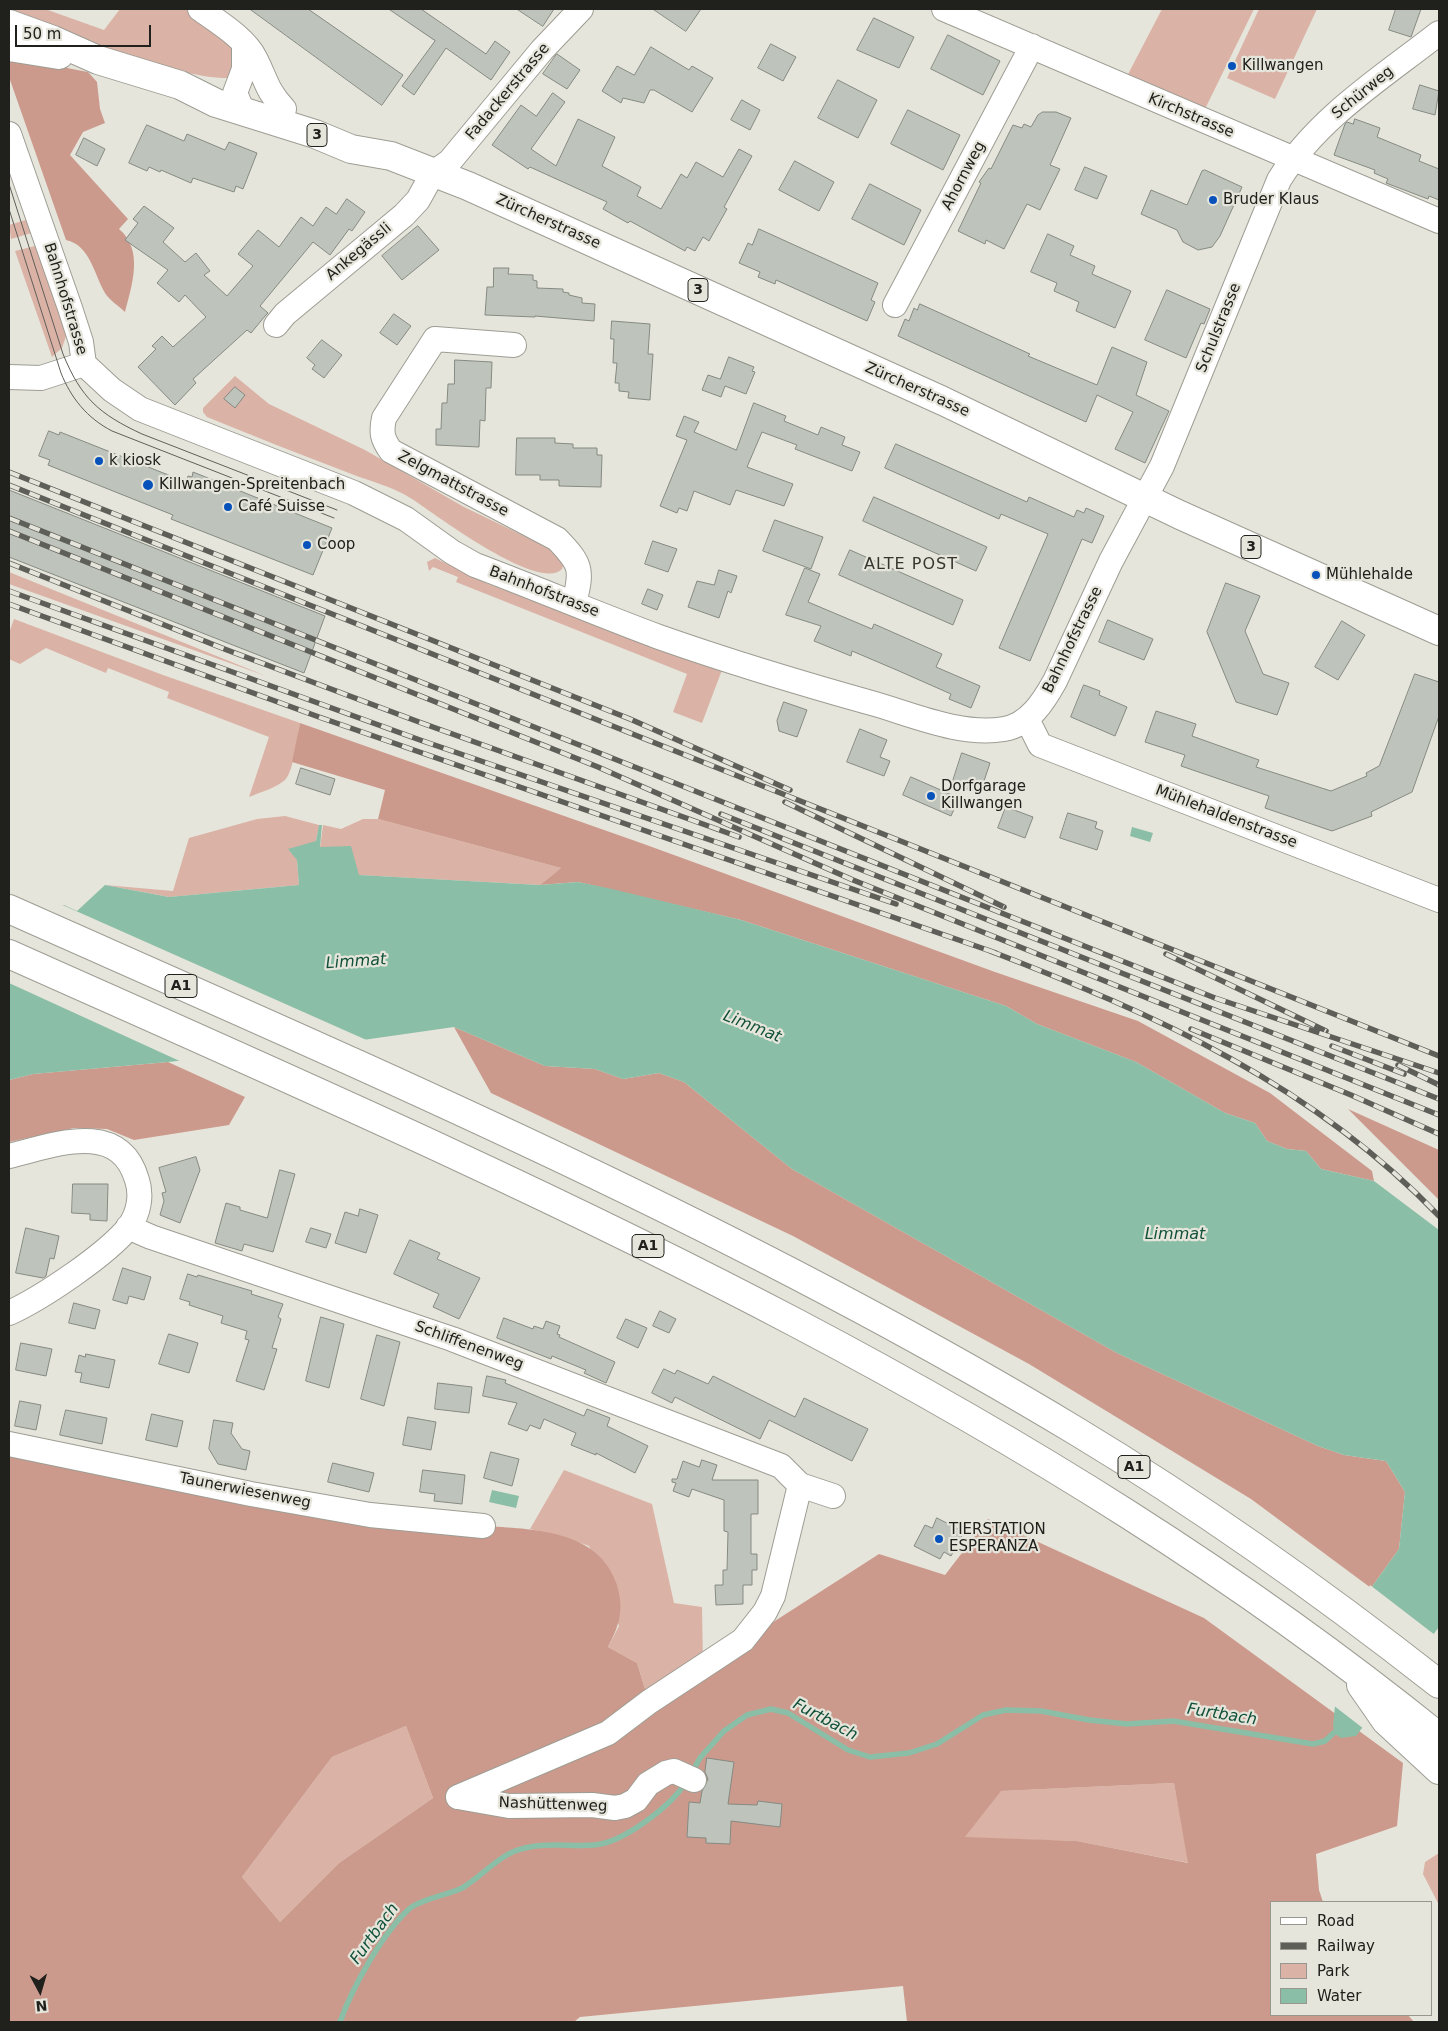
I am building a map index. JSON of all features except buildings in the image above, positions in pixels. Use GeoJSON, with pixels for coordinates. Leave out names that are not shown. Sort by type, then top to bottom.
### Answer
{"type":"FeatureCollection","features":[{"type":"Feature","properties":{"kind":"main road","name":"Zürcherstrasse"},"geometry":{"type":"LineString","coordinates":[[9,24],[53,40],[98,60],[180,85],[216,103],[239,103],[284,109],[364,135],[391,156]]}},
{"type":"Feature","properties":{"kind":"main road","name":"Zürcherstrasse"},"geometry":{"type":"LineString","coordinates":[[9,47],[98,60]]}},
{"type":"Feature","properties":{"kind":"main road","name":"Zürcherstrasse"},"geometry":{"type":"LineString","coordinates":[[239,103],[351,149],[391,156],[477,189],[943,401],[1146,498],[1439,631]]}},
{"type":"Feature","properties":{"kind":"main road","name":"A1"},"geometry":{"type":"LineString","coordinates":[[9,909],[354,1063],[669,1210],[908,1334],[1115,1455],[1204,1512],[1318,1591],[1439,1684]]}},
{"type":"Feature","properties":{"kind":"main road","name":"A1"},"geometry":{"type":"LineString","coordinates":[[9,954],[269,1070],[580,1213],[844,1347],[1057,1468],[1181,1547],[1265,1604],[1347,1665],[1393,1713],[1439,1737]]}},
{"type":"Feature","properties":{"kind":"main road"},"geometry":{"type":"LineString","coordinates":[[1392,1647],[1439,1666]]}},
{"type":"Feature","properties":{"kind":"main road"},"geometry":{"type":"LineString","coordinates":[[1393,1713],[1439,1770]]}},
{"type":"Feature","properties":{"kind":"street"},"geometry":{"type":"LineString","coordinates":[[200,9],[240,38],[255,57],[272,97],[284,109]]}},
{"type":"Feature","properties":{"kind":"street","name":"Fadackerstrasse"},"geometry":{"type":"LineString","coordinates":[[434,173],[450,161],[542,50],[581,9]]}},
{"type":"Feature","properties":{"kind":"street","name":"Kirchstrasse"},"geometry":{"type":"LineString","coordinates":[[944,9],[1439,221]]}},
{"type":"Feature","properties":{"kind":"street","name":"Schürweg"},"geometry":{"type":"LineString","coordinates":[[1292,158],[1321,127],[1439,33]]}},
{"type":"Feature","properties":{"kind":"street"},"geometry":{"type":"LineString","coordinates":[[239,103],[244,69],[244,45]]}},
{"type":"Feature","properties":{"kind":"street","name":"Ahornweg"},"geometry":{"type":"LineString","coordinates":[[895,305],[1032,46]]}},
{"type":"Feature","properties":{"kind":"street","name":"Bahnhofstrasse"},"geometry":{"type":"LineString","coordinates":[[9,134],[81,342],[84,364],[112,390],[140,409],[354,492],[406,519],[452,552],[475,565],[659,637],[729,660],[952,726],[985,731],[1007,728],[1027,719],[1045,699],[1112,561],[1146,498]]}},
{"type":"Feature","properties":{"kind":"street","name":"Schulstrasse"},"geometry":{"type":"LineString","coordinates":[[1146,498],[1162,466],[1279,180],[1292,158]]}},
{"type":"Feature","properties":{"kind":"street","name":"Ankegässli"},"geometry":{"type":"LineString","coordinates":[[276,325],[285,314],[404,215],[418,200],[434,173]]}},
{"type":"Feature","properties":{"kind":"street","name":"Zelgmattstrasse"},"geometry":{"type":"LineString","coordinates":[[514,345],[435,339],[384,418],[381,430],[383,440],[391,451],[557,539],[574,557],[579,569],[581,579],[574,603]]}},
{"type":"Feature","properties":{"kind":"street"},"geometry":{"type":"LineString","coordinates":[[9,377],[41,378],[84,364]]}},
{"type":"Feature","properties":{"kind":"street","name":"Mühlehaldenstrasse"},"geometry":{"type":"LineString","coordinates":[[1027,719],[1040,744],[1439,900]]}},
{"type":"Feature","properties":{"kind":"street"},"geometry":{"type":"LineString","coordinates":[[9,1156],[81,1140],[91,1140],[110,1145],[124,1156],[138,1181],[139,1203],[128,1227],[79,1270],[30,1303],[9,1313]]}},
{"type":"Feature","properties":{"kind":"street","name":"Schliffenenweg"},"geometry":{"type":"LineString","coordinates":[[128,1227],[151,1237],[462,1342],[781,1466],[800,1485],[833,1496]]}},
{"type":"Feature","properties":{"kind":"street","name":"Taunerwiesenweg"},"geometry":{"type":"LineString","coordinates":[[9,1444],[251,1494],[370,1515],[483,1526]]}},
{"type":"Feature","properties":{"kind":"street","name":"Nashüttenweg"},"geometry":{"type":"LineString","coordinates":[[688,1776],[666,1773],[648,1784],[636,1800],[620,1807],[592,1805],[509,1806],[458,1797],[608,1733],[743,1640],[766,1612],[773,1596],[800,1485]]}},
{"type":"Feature","properties":{"kind":"green space"},"geometry":{"type":"Polygon","coordinates":[[[9,9],[45,9],[104,30],[120,9],[187,9],[223,34],[238,54],[232,77],[215,77],[189,73],[157,65],[9,15],[9,9]]]}},
{"type":"Feature","properties":{"kind":"green space"},"geometry":{"type":"Polygon","coordinates":[[[1162,9],[1254,9],[1205,109],[1125,80],[1162,9]]]}},
{"type":"Feature","properties":{"kind":"green space"},"geometry":{"type":"Polygon","coordinates":[[[1259,9],[1317,9],[1275,99],[1227,78],[1259,9]]]}},
{"type":"Feature","properties":{"kind":"green space"},"geometry":{"type":"Polygon","coordinates":[[[29,219],[35,232],[11,239],[9,225],[29,219]]]}},
{"type":"Feature","properties":{"kind":"green space"},"geometry":{"type":"Polygon","coordinates":[[[39,245],[67,333],[62,348],[52,357],[15,251],[39,245]]]}},
{"type":"Feature","properties":{"kind":"green space"},"geometry":{"type":"Polygon","coordinates":[[[235,376],[269,404],[365,450],[464,507],[551,549],[564,563],[562,569],[550,573],[532,570],[510,561],[487,549],[397,491],[207,417],[203,412],[203,408],[235,376]]]}},
{"type":"Feature","properties":{"kind":"green space"},"geometry":{"type":"Polygon","coordinates":[[[435,558],[488,584],[722,670],[702,723],[673,712],[687,674],[456,582],[458,577],[433,567],[429,571],[427,562],[435,558]]]}},
{"type":"Feature","properties":{"kind":"green space"},"geometry":{"type":"Polygon","coordinates":[[[9,572],[266,676],[9,584],[9,572]]]}},
{"type":"Feature","properties":{"kind":"green space"},"geometry":{"type":"Polygon","coordinates":[[[14,619],[163,675],[300,723],[293,761],[288,776],[285,780],[268,790],[249,797],[269,737],[167,698],[169,692],[108,668],[106,673],[46,648],[20,664],[9,659],[9,633],[14,619]]]}},
{"type":"Feature","properties":{"kind":"green space"},"geometry":{"type":"Polygon","coordinates":[[[285,816],[319,825],[316,841],[297,860],[299,885],[169,897],[105,885],[173,891],[189,838],[257,819],[285,816]]]}},
{"type":"Feature","properties":{"kind":"green space"},"geometry":{"type":"Polygon","coordinates":[[[363,819],[378,819],[561,868],[540,885],[358,875],[320,848],[323,825],[341,829],[363,819]]]}},
{"type":"Feature","properties":{"kind":"green space"},"geometry":{"type":"Polygon","coordinates":[[[564,1470],[652,1504],[674,1603],[702,1607],[703,1666],[649,1702],[637,1663],[608,1647],[619,1626],[589,1546],[561,1536],[530,1529],[564,1470]]]}},
{"type":"Feature","properties":{"kind":"green space"},"geometry":{"type":"Polygon","coordinates":[[[406,1726],[433,1798],[339,1863],[280,1922],[242,1877],[332,1757],[406,1726]]]}},
{"type":"Feature","properties":{"kind":"green space"},"geometry":{"type":"Polygon","coordinates":[[[1174,1783],[1189,1863],[1077,1841],[964,1838],[1000,1791],[1174,1783]]]}},
{"type":"Feature","properties":{"kind":"green space"},"geometry":{"type":"Polygon","coordinates":[[[1439,1853],[1439,1905],[1423,1874],[1425,1862],[1439,1853]]]}},
{"type":"Feature","properties":{"kind":"shaded area"},"geometry":{"type":"Polygon","coordinates":[[[9,57],[88,72],[97,82],[100,109],[105,123],[83,132],[70,155],[128,219],[119,229],[127,237],[134,257],[133,279],[125,312],[105,293],[86,254],[74,243],[66,240],[9,77],[9,57]]]}},
{"type":"Feature","properties":{"kind":"shaded area"},"geometry":{"type":"Polygon","coordinates":[[[300,723],[641,843],[995,972],[1138,1021],[1270,1093],[1372,1171],[1374,1181],[1321,1169],[1306,1151],[1287,1149],[1267,1141],[1255,1123],[1225,1113],[1136,1062],[1037,1024],[1006,1006],[741,920],[578,882],[540,885],[561,868],[378,819],[385,790],[292,762],[300,723]]]}},
{"type":"Feature","properties":{"kind":"shaded area"},"geometry":{"type":"Polygon","coordinates":[[[454,1027],[545,1066],[595,1069],[623,1079],[659,1073],[684,1082],[792,1169],[1117,1353],[1318,1446],[1344,1455],[1386,1461],[1405,1492],[1399,1549],[1371,1588],[1251,1499],[1029,1364],[793,1236],[491,1093],[454,1027]]]}},
{"type":"Feature","properties":{"kind":"shaded area"},"geometry":{"type":"Polygon","coordinates":[[[168,1062],[245,1097],[229,1125],[134,1140],[107,1129],[74,1128],[9,1142],[9,1080],[33,1074],[168,1062]]]}},
{"type":"Feature","properties":{"kind":"shaded area"},"geometry":{"type":"Polygon","coordinates":[[[1348,1109],[1439,1150],[1439,1200],[1348,1109]]]}},
{"type":"Feature","properties":{"kind":"shaded area"},"geometry":{"type":"Polygon","coordinates":[[[9,1444],[483,1526],[542,1531],[580,1543],[595,1553],[608,1567],[617,1585],[620,1617],[608,1647],[637,1663],[649,1702],[879,1554],[945,1575],[988,1519],[1204,1618],[1403,1763],[1397,1826],[1316,1854],[1319,1890],[1323,1901],[1270,1901],[1270,2016],[1409,2016],[1414,2022],[907,2022],[903,1986],[580,2017],[574,2022],[9,2022],[9,1444]],[[406,1726],[332,1757],[242,1877],[280,1922],[339,1863],[433,1798],[406,1726]],[[1174,1783],[1001,1791],[965,1837],[1077,1841],[1188,1863],[1174,1783]]]}},
{"type":"Feature","properties":{"kind":"water","name":"Limmat"},"geometry":{"type":"Polygon","coordinates":[[[319,825],[322,825],[320,847],[351,846],[359,875],[540,885],[578,882],[741,920],[1006,1006],[1037,1024],[1136,1062],[1225,1113],[1255,1123],[1267,1141],[1287,1149],[1306,1151],[1321,1169],[1374,1181],[1439,1230],[1439,1627],[1356,1736],[1341,1738],[1335,1734],[1333,1726],[1340,1655],[1371,1588],[1399,1549],[1405,1492],[1386,1461],[1344,1455],[1318,1446],[1117,1353],[792,1169],[684,1082],[659,1073],[623,1079],[595,1069],[545,1066],[454,1027],[363,1040],[168,1062],[33,1074],[9,1080],[9,906],[64,905],[77,911],[105,885],[169,897],[299,885],[297,860],[288,849],[316,841],[319,825]]]}},
{"type":"Feature","properties":{"kind":"water"},"geometry":{"type":"Polygon","coordinates":[[[1132,827],[1153,833],[1150,842],[1130,836],[1132,827]]]}},
{"type":"Feature","properties":{"kind":"water"},"geometry":{"type":"Polygon","coordinates":[[[492,1490],[519,1496],[516,1508],[489,1502],[492,1490]]]}},
{"type":"Feature","properties":{"kind":"pier"},"geometry":{"type":"Polygon","coordinates":[[[9,903],[58,903],[371,1042],[184,1063],[9,983],[9,903]]]}},
{"type":"Feature","properties":{"kind":"pier"},"geometry":{"type":"Polygon","coordinates":[[[1370,1585],[1435,1635],[1364,1729],[1333,1705],[1338,1654],[1370,1585]]]}},
{"type":"Feature","properties":{"kind":"waterway","name":"Furtbach"},"geometry":{"type":"LineString","coordinates":[[691,1774],[700,1758],[724,1731],[747,1715],[771,1709],[788,1713],[848,1750],[870,1757],[909,1753],[937,1744],[983,1715],[1006,1710],[1041,1711],[1089,1720],[1127,1724],[1173,1721],[1313,1744],[1325,1741],[1339,1728]]}},
{"type":"Feature","properties":{"kind":"waterway","name":"Furtbach"},"geometry":{"type":"LineString","coordinates":[[340,2022],[360,1978],[378,1947],[409,1909],[420,1902],[462,1888],[501,1858],[515,1851],[544,1845],[594,1845],[618,1838],[632,1831],[658,1812],[679,1792],[686,1782]]}},
{"type":"Feature","properties":{"kind":"tram line"},"geometry":{"type":"LineString","coordinates":[[9,184],[63,354],[77,382],[93,403],[114,419],[142,434],[337,510]]}},
{"type":"Feature","properties":{"kind":"tram line"},"geometry":{"type":"LineString","coordinates":[[9,209],[61,373],[75,399],[88,414],[112,431],[334,518]]}},
{"type":"Feature","properties":{"kind":"railway"},"geometry":{"type":"LineString","coordinates":[[9,472],[630,719],[790,790]]}},
{"type":"Feature","properties":{"kind":"railway"},"geometry":{"type":"LineString","coordinates":[[9,485],[1439,1056]]}},
{"type":"Feature","properties":{"kind":"railway"},"geometry":{"type":"LineString","coordinates":[[9,518],[1215,998],[1439,1073]]}},
{"type":"Feature","properties":{"kind":"railway"},"geometry":{"type":"LineString","coordinates":[[9,531],[598,767],[853,880],[1439,1115]]}},
{"type":"Feature","properties":{"kind":"railway"},"geometry":{"type":"LineString","coordinates":[[9,563],[227,650],[419,722],[739,837]]}},
{"type":"Feature","properties":{"kind":"railway"},"geometry":{"type":"LineString","coordinates":[[9,591],[420,740],[896,904]]}},
{"type":"Feature","properties":{"kind":"railway"},"geometry":{"type":"LineString","coordinates":[[9,604],[319,717],[996,953]]}},
{"type":"Feature","properties":{"kind":"railway"},"geometry":{"type":"LineString","coordinates":[[785,802],[1004,907]]}},
{"type":"Feature","properties":{"kind":"railway"},"geometry":{"type":"LineString","coordinates":[[721,814],[1439,1099]]}},
{"type":"Feature","properties":{"kind":"railway"},"geometry":{"type":"LineString","coordinates":[[990,951],[1113,1001],[1172,1028],[1230,1058],[1285,1091],[1339,1128],[1390,1169],[1439,1216]]}},
{"type":"Feature","properties":{"kind":"railway"},"geometry":{"type":"LineString","coordinates":[[1166,954],[1326,1031]]}},
{"type":"Feature","properties":{"kind":"railway"},"geometry":{"type":"LineString","coordinates":[[1191,1029],[1351,1095],[1439,1134]]}},
{"type":"Feature","properties":{"kind":"railway"},"geometry":{"type":"LineString","coordinates":[[1332,1046],[1404,1074]]}},
{"type":"Feature","properties":{"kind":"railway"},"geometry":{"type":"LineString","coordinates":[[1398,1065],[1439,1085]]}},
{"type":"Feature","properties":{"kind":"place","name":"Killwangen"},"geometry":{"type":"Point","coordinates":[1232,66]}},
{"type":"Feature","properties":{"kind":"place","name":"Bruder Klaus"},"geometry":{"type":"Point","coordinates":[1213,200]}},
{"type":"Feature","properties":{"kind":"place","name":"k kiosk"},"geometry":{"type":"Point","coordinates":[99,461]}},
{"type":"Feature","properties":{"kind":"place","name":"Killwangen-Spreitenbach"},"geometry":{"type":"Point","coordinates":[148,485]}},
{"type":"Feature","properties":{"kind":"place","name":"Café Suisse"},"geometry":{"type":"Point","coordinates":[228,507]}},
{"type":"Feature","properties":{"kind":"place","name":"Coop"},"geometry":{"type":"Point","coordinates":[307,545]}},
{"type":"Feature","properties":{"kind":"place","name":"Mühlehalde"},"geometry":{"type":"Point","coordinates":[1316,575]}},
{"type":"Feature","properties":{"kind":"place","name":"Dorfgarage Killwangen"},"geometry":{"type":"Point","coordinates":[931,796]}},
{"type":"Feature","properties":{"kind":"place","name":"TIERSTATION ESPERANZA"},"geometry":{"type":"Point","coordinates":[939,1539]}},
{"type":"Feature","properties":{"kind":"district","name":"ALTE POST"},"geometry":{"type":"Point","coordinates":[911,565]}}]}
